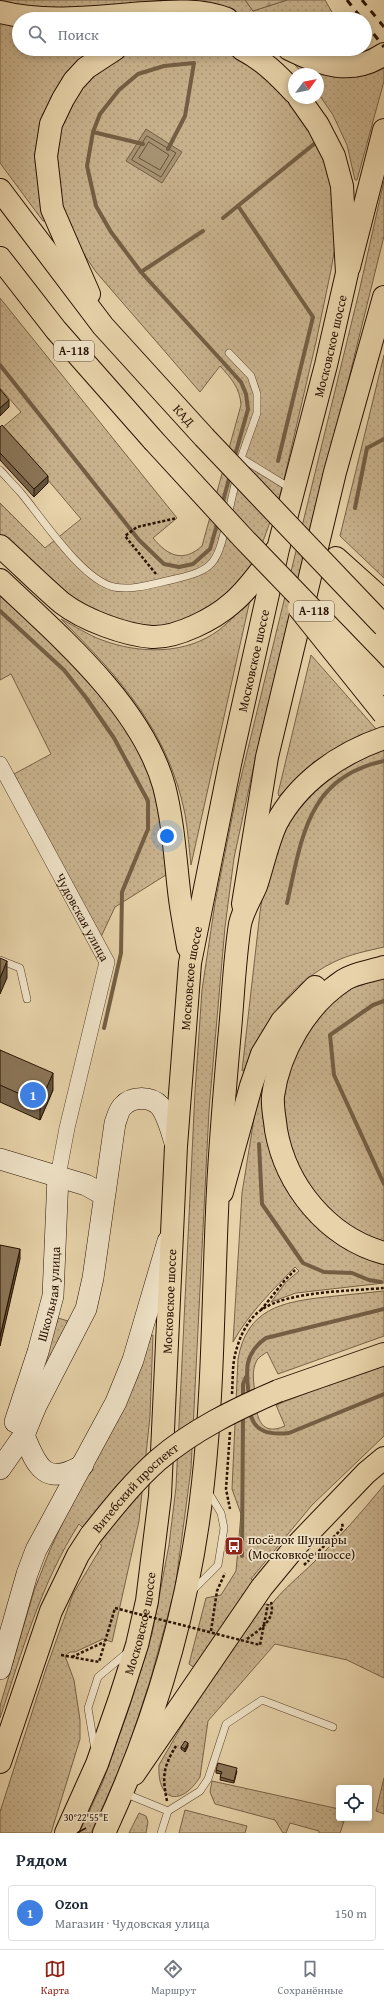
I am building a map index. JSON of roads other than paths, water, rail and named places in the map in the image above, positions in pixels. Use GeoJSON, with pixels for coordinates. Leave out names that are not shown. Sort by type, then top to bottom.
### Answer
{"type":"FeatureCollection","features":[{"type":"Feature","properties":{"kind":"main road"},"geometry":{"type":"LineString","coordinates":[[0,12],[12,15]]}},
{"type":"Feature","properties":{"kind":"main road"},"geometry":{"type":"LineString","coordinates":[[160,12],[186,12]]}},
{"type":"Feature","properties":{"kind":"main road"},"geometry":{"type":"LineString","coordinates":[[303,56],[315,62],[347,66],[361,65],[384,54]]}},
{"type":"Feature","properties":{"kind":"main road"},"geometry":{"type":"LineString","coordinates":[[103,326],[52,209],[46,156],[51,124],[63,99],[74,81],[86,68],[104,56]]}},
{"type":"Feature","properties":{"kind":"main road"},"geometry":{"type":"LineString","coordinates":[[256,56],[275,71],[288,85]]}},
{"type":"Feature","properties":{"kind":"main road"},"geometry":{"type":"LineString","coordinates":[[303,104],[318,125],[334,156],[342,186],[347,273]]}},
{"type":"Feature","properties":{"kind":"main road","name":"Московское шоссе"},"geometry":{"type":"LineString","coordinates":[[66,1833],[97,1764],[137,1645],[149,1587],[160,1496],[176,1146],[190,962],[230,764],[278,549],[326,365],[347,273],[384,130]]}},
{"type":"Feature","properties":{"kind":"main road","name":"КАД"},"geometry":{"type":"LineString","coordinates":[[0,190],[103,326],[270,509],[384,626]]}},
{"type":"Feature","properties":{"kind":"main road","name":"А-118"},"geometry":{"type":"LineString","coordinates":[[0,258],[56,330],[153,440],[243,538],[384,684]]}},
{"type":"Feature","properties":{"kind":"main road"},"geometry":{"type":"LineString","coordinates":[[104,1833],[125,1788],[159,1696],[186,1598],[203,1483],[210,1394],[217,1210],[226,1074],[240,921],[267,757],[335,472],[384,297]]}},
{"type":"Feature","properties":{"kind":"main road"},"geometry":{"type":"LineString","coordinates":[[270,509],[336,558],[384,602]]}},
{"type":"Feature","properties":{"kind":"main road"},"geometry":{"type":"LineString","coordinates":[[243,538],[384,714]]}},
{"type":"Feature","properties":{"kind":"main road"},"geometry":{"type":"LineString","coordinates":[[0,546],[63,604],[88,619],[110,628],[153,637],[183,632],[205,621],[232,603],[278,549]]}},
{"type":"Feature","properties":{"kind":"main road"},"geometry":{"type":"LineString","coordinates":[[0,580],[56,633],[111,692],[135,724],[152,756],[163,784],[170,809],[176,845],[179,891],[190,962]]}},
{"type":"Feature","properties":{"kind":"main road"},"geometry":{"type":"LineString","coordinates":[[240,921],[256,885],[263,859],[276,823],[292,801],[308,781],[344,755],[384,738]]}},
{"type":"Feature","properties":{"kind":"main road"},"geometry":{"type":"LineString","coordinates":[[217,1210],[251,1086],[262,1054],[282,1021],[319,982],[354,964],[384,956]]}},
{"type":"Feature","properties":{"kind":"main road"},"geometry":{"type":"LineString","coordinates":[[384,967],[345,979],[316,1005],[296,1031],[282,1062],[273,1097],[278,1139],[285,1164],[303,1195],[319,1215],[333,1226],[360,1244],[384,1253]]}},
{"type":"Feature","properties":{"kind":"main road","name":"Витебский проспект"},"geometry":{"type":"LineString","coordinates":[[0,1762],[51,1611],[91,1535],[110,1511],[158,1460],[203,1429],[240,1408],[278,1391],[384,1354]]}},
{"type":"Feature","properties":{"kind":"main road"},"geometry":{"type":"LineString","coordinates":[[125,1788],[262,1586],[295,1547],[366,1473],[384,1458]]}},
{"type":"Feature","properties":{"kind":"street","name":"Чудовская улица"},"geometry":{"type":"LineString","coordinates":[[0,764],[107,962],[67,1128],[58,1176]]}},
{"type":"Feature","properties":{"kind":"street"},"geometry":{"type":"LineString","coordinates":[[0,1469],[24,1435],[36,1406],[86,1309],[93,1278],[115,1123],[122,1106],[131,1100],[143,1098],[152,1100],[160,1106],[176,1146]]}},
{"type":"Feature","properties":{"kind":"street"},"geometry":{"type":"LineString","coordinates":[[0,1159],[86,1185],[104,1195]]}},
{"type":"Feature","properties":{"kind":"street","name":"Школьная улица"},"geometry":{"type":"LineString","coordinates":[[0,1464],[21,1407],[53,1296],[58,1176]]}},
{"type":"Feature","properties":{"kind":"street"},"geometry":{"type":"LineString","coordinates":[[0,1669],[27,1574],[36,1550],[116,1402],[133,1360],[173,1223]]}},
{"type":"Feature","properties":{"kind":"street"},"geometry":{"type":"LineString","coordinates":[[53,1296],[58,1308],[68,1315],[80,1314],[86,1309]]}},
{"type":"Feature","properties":{"kind":"street"},"geometry":{"type":"LineString","coordinates":[[24,1435],[37,1464],[45,1471],[62,1475],[83,1465]]}},
{"type":"Feature","properties":{"kind":"lane"},"geometry":{"type":"LineString","coordinates":[[0,470],[20,492],[57,539],[93,577],[114,587],[139,587],[198,574],[210,565],[219,554],[241,458],[256,413],[257,394],[251,376],[229,353]]}},
{"type":"Feature","properties":{"kind":"lane"},"geometry":{"type":"LineString","coordinates":[[241,458],[293,489]]}},
{"type":"Feature","properties":{"kind":"lane"},"geometry":{"type":"LineString","coordinates":[[0,960],[20,968],[28,999]]}},
{"type":"Feature","properties":{"kind":"lane"},"geometry":{"type":"LineString","coordinates":[[161,1833],[168,1811],[200,1791],[208,1779],[226,1724],[262,1700],[332,1727]]}},
{"type":"Feature","properties":{"kind":"lane"},"geometry":{"type":"LineString","coordinates":[[125,1788],[168,1811]]}},
{"type":"Feature","properties":{"kind":"water"},"geometry":{"type":"Polygon","coordinates":[[[146,129],[182,152],[162,183],[126,161],[146,129]]]}},
{"type":"Feature","properties":{"kind":"waterway"},"geometry":{"type":"LineString","coordinates":[[168,149],[185,116],[194,63],[164,66],[138,74],[119,90],[100,114],[93,132],[87,166],[96,206],[111,232],[141,272],[241,382],[246,394],[248,409],[234,459]]}},
{"type":"Feature","properties":{"kind":"waterway"},"geometry":{"type":"LineString","coordinates":[[93,132],[143,144]]}},
{"type":"Feature","properties":{"kind":"waterway"},"geometry":{"type":"LineString","coordinates":[[223,218],[314,144]]}},
{"type":"Feature","properties":{"kind":"waterway"},"geometry":{"type":"LineString","coordinates":[[238,206],[313,317],[278,461]]}},
{"type":"Feature","properties":{"kind":"waterway"},"geometry":{"type":"LineString","coordinates":[[141,272],[203,231]]}},
{"type":"Feature","properties":{"kind":"waterway"},"geometry":{"type":"LineString","coordinates":[[0,365],[139,540],[164,564],[179,567],[193,564],[210,549],[218,521]]}},
{"type":"Feature","properties":{"kind":"waterway"},"geometry":{"type":"LineString","coordinates":[[355,508],[367,448],[384,439]]}},
{"type":"Feature","properties":{"kind":"waterway"},"geometry":{"type":"LineString","coordinates":[[222,505],[230,475]]}},
{"type":"Feature","properties":{"kind":"waterway"},"geometry":{"type":"LineString","coordinates":[[0,611],[64,670],[87,699],[114,738],[148,801],[148,829],[122,892],[121,953],[104,1028]]}},
{"type":"Feature","properties":{"kind":"waterway"},"geometry":{"type":"LineString","coordinates":[[287,903],[304,834],[312,814],[323,796],[338,781],[358,769],[384,761]]}},
{"type":"Feature","properties":{"kind":"waterway"},"geometry":{"type":"LineString","coordinates":[[384,1001],[373,1005],[330,1035],[334,1075],[384,1184]]}},
{"type":"Feature","properties":{"kind":"waterway"},"geometry":{"type":"LineString","coordinates":[[259,1144],[262,1204],[303,1263],[324,1272],[352,1273],[369,1280],[381,1282]]}},
{"type":"Feature","properties":{"kind":"waterway"},"geometry":{"type":"LineString","coordinates":[[249,1397],[247,1372],[250,1357],[253,1350],[266,1338],[384,1309]]}},
{"type":"Feature","properties":{"kind":"waterway"},"geometry":{"type":"LineString","coordinates":[[243,1399],[243,1384],[246,1377]]}},
{"type":"Feature","properties":{"kind":"waterway"},"geometry":{"type":"LineString","coordinates":[[250,1411],[255,1424],[264,1431],[276,1434],[289,1433],[384,1394]]}},
{"type":"Feature","properties":{"kind":"waterway"},"geometry":{"type":"LineString","coordinates":[[242,1556],[243,1414]]}},
{"type":"Feature","properties":{"kind":"railway"},"geometry":{"type":"LineString","coordinates":[[347,0],[356,12]]}},
{"type":"Feature","properties":{"kind":"railway"},"geometry":{"type":"LineString","coordinates":[[362,0],[372,12]]}},
{"type":"Feature","properties":{"kind":"railway"},"geometry":{"type":"LineString","coordinates":[[372,12],[384,27]]}},
{"type":"Feature","properties":{"kind":"railway"},"geometry":{"type":"LineString","coordinates":[[372,32],[384,47]]}},
{"type":"Feature","properties":{"kind":"place","name":"Ozon"},"geometry":{"type":"Point","coordinates":[33,1095]}},
{"type":"Feature","properties":{"kind":"place","name":"посёлок Шушары (Московкое шоссе)"},"geometry":{"type":"Point","coordinates":[234,1546]}}]}
